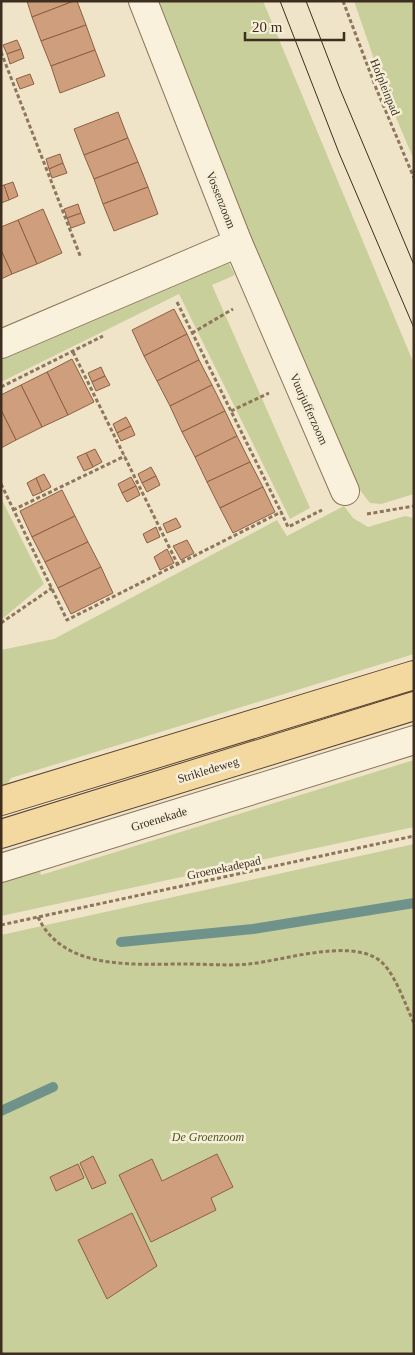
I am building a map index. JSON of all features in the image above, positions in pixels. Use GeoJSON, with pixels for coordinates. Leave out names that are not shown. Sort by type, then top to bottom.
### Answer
{"type":"FeatureCollection","features":[{"type":"Feature","properties":{"kind":"main road"},"geometry":{"type":"LineString","coordinates":[[1,801],[414,675]]}},
{"type":"Feature","properties":{"kind":"main road","name":"Strikledeweg"},"geometry":{"type":"LineString","coordinates":[[1,834],[414,706]]}},
{"type":"Feature","properties":{"kind":"street","name":"Vossenzoom"},"geometry":{"type":"LineString","coordinates":[[1,344],[238,243],[143,1]]}},
{"type":"Feature","properties":{"kind":"street","name":"Vuurjufferzoom"},"geometry":{"type":"LineString","coordinates":[[238,243],[345,491]]}},
{"type":"Feature","properties":{"kind":"street","name":"Groenekade"},"geometry":{"type":"LineString","coordinates":[[1,868],[414,740]]}},
{"type":"Feature","properties":{"kind":"path","name":"Hofpleinpad"},"geometry":{"type":"LineString","coordinates":[[343,1],[376,88],[414,178]]}},
{"type":"Feature","properties":{"kind":"path"},"geometry":{"type":"LineString","coordinates":[[1,52],[81,258]]}},
{"type":"Feature","properties":{"kind":"path"},"geometry":{"type":"LineString","coordinates":[[192,333],[260,296]]}},
{"type":"Feature","properties":{"kind":"path"},"geometry":{"type":"LineString","coordinates":[[175,298],[288,527],[338,502],[336,495],[345,491],[364,514],[375,514],[414,506]]}},
{"type":"Feature","properties":{"kind":"path"},"geometry":{"type":"LineString","coordinates":[[57,319],[178,565]]}},
{"type":"Feature","properties":{"kind":"path"},"geometry":{"type":"LineString","coordinates":[[1,387],[73,353],[107,334]]}},
{"type":"Feature","properties":{"kind":"path"},"geometry":{"type":"LineString","coordinates":[[231,411],[296,381]]}},
{"type":"Feature","properties":{"kind":"path"},"geometry":{"type":"LineString","coordinates":[[13,510],[125,456]]}},
{"type":"Feature","properties":{"kind":"path"},"geometry":{"type":"LineString","coordinates":[[1,484],[67,620],[281,512]]}},
{"type":"Feature","properties":{"kind":"path"},"geometry":{"type":"LineString","coordinates":[[1,623],[52,588]]}},
{"type":"Feature","properties":{"kind":"path","name":"Groenekadepad"},"geometry":{"type":"LineString","coordinates":[[1,925],[414,836]]}},
{"type":"Feature","properties":{"kind":"path"},"geometry":{"type":"LineString","coordinates":[[38,917],[44,930],[62,945],[79,954],[114,964],[247,964],[323,952],[364,952],[378,959],[390,971],[414,1023]]}},
{"type":"Feature","properties":{"kind":"green space"},"geometry":{"type":"Polygon","coordinates":[[[158,1],[263,1],[414,364],[414,494],[381,504],[370,503],[356,485],[252,243],[158,1]]]}},
{"type":"Feature","properties":{"kind":"green space"},"geometry":{"type":"Polygon","coordinates":[[[354,1],[414,1],[414,160],[386,94],[354,1]]]}},
{"type":"Feature","properties":{"kind":"green space"},"geometry":{"type":"Polygon","coordinates":[[[229,263],[235,275],[212,285],[310,508],[290,519],[179,294],[1,382],[1,360],[229,263]]]}},
{"type":"Feature","properties":{"kind":"green space"},"geometry":{"type":"Polygon","coordinates":[[[1,498],[44,584],[1,620],[1,498]]]}},
{"type":"Feature","properties":{"kind":"green space"},"geometry":{"type":"Polygon","coordinates":[[[344,506],[353,518],[368,527],[405,516],[414,518],[414,654],[11,778],[8,783],[1,786],[1,650],[54,639],[277,520],[287,536],[344,506]]]}},
{"type":"Feature","properties":{"kind":"green space"},"geometry":{"type":"Polygon","coordinates":[[[414,760],[414,827],[1,916],[1,882],[40,871],[41,875],[414,760]]]}},
{"type":"Feature","properties":{"kind":"green space","name":"De Groenzoom"},"geometry":{"type":"Polygon","coordinates":[[[414,844],[414,1354],[1,1354],[1,935],[414,844]]]}},
{"type":"Feature","properties":{"kind":"building"},"geometry":{"type":"Polygon","coordinates":[[[27,1],[74,1],[32,17],[27,1]]]}},
{"type":"Feature","properties":{"kind":"building"},"geometry":{"type":"Polygon","coordinates":[[[77,1],[86,25],[41,41],[32,17],[77,1]]]}},
{"type":"Feature","properties":{"kind":"building"},"geometry":{"type":"Polygon","coordinates":[[[86,25],[95,50],[51,66],[41,41],[86,25]]]}},
{"type":"Feature","properties":{"kind":"building"},"geometry":{"type":"Polygon","coordinates":[[[17,40],[21,49],[7,54],[3,45],[17,40]]]}},
{"type":"Feature","properties":{"kind":"building"},"geometry":{"type":"Polygon","coordinates":[[[21,49],[24,58],[10,64],[7,54],[21,49]]]}},
{"type":"Feature","properties":{"kind":"building"},"geometry":{"type":"Polygon","coordinates":[[[95,50],[105,76],[60,93],[51,66],[95,50]]]}},
{"type":"Feature","properties":{"kind":"building"},"geometry":{"type":"Polygon","coordinates":[[[30,74],[34,84],[20,89],[16,79],[30,74]]]}},
{"type":"Feature","properties":{"kind":"building"},"geometry":{"type":"Polygon","coordinates":[[[118,112],[128,138],[84,155],[74,129],[118,112]]]}},
{"type":"Feature","properties":{"kind":"building"},"geometry":{"type":"Polygon","coordinates":[[[128,138],[138,162],[94,179],[84,155],[128,138]]]}},
{"type":"Feature","properties":{"kind":"building"},"geometry":{"type":"Polygon","coordinates":[[[60,154],[63,163],[49,169],[46,159],[60,154]]]}},
{"type":"Feature","properties":{"kind":"building"},"geometry":{"type":"Polygon","coordinates":[[[138,162],[148,187],[103,204],[94,179],[138,162]]]}},
{"type":"Feature","properties":{"kind":"building"},"geometry":{"type":"Polygon","coordinates":[[[63,163],[67,173],[52,178],[49,169],[63,163]]]}},
{"type":"Feature","properties":{"kind":"building"},"geometry":{"type":"Polygon","coordinates":[[[13,182],[18,196],[9,200],[4,185],[13,182]]]}},
{"type":"Feature","properties":{"kind":"building"},"geometry":{"type":"Polygon","coordinates":[[[4,185],[9,200],[1,203],[1,186],[4,185]]]}},
{"type":"Feature","properties":{"kind":"building"},"geometry":{"type":"Polygon","coordinates":[[[148,187],[158,214],[114,231],[103,204],[148,187]]]}},
{"type":"Feature","properties":{"kind":"building"},"geometry":{"type":"Polygon","coordinates":[[[78,204],[81,213],[67,218],[64,209],[78,204]]]}},
{"type":"Feature","properties":{"kind":"building"},"geometry":{"type":"Polygon","coordinates":[[[43,209],[62,253],[37,264],[18,220],[43,209]]]}},
{"type":"Feature","properties":{"kind":"building"},"geometry":{"type":"Polygon","coordinates":[[[81,213],[85,223],[71,228],[67,218],[81,213]]]}},
{"type":"Feature","properties":{"kind":"building"},"geometry":{"type":"Polygon","coordinates":[[[18,220],[37,264],[12,274],[1,250],[1,227],[18,220]]]}},
{"type":"Feature","properties":{"kind":"building"},"geometry":{"type":"Polygon","coordinates":[[[1,250],[12,274],[1,279],[1,250]]]}},
{"type":"Feature","properties":{"kind":"building"},"geometry":{"type":"Polygon","coordinates":[[[174,309],[187,334],[144,356],[132,330],[174,309]]]}},
{"type":"Feature","properties":{"kind":"building"},"geometry":{"type":"Polygon","coordinates":[[[187,334],[199,360],[157,381],[144,356],[187,334]]]}},
{"type":"Feature","properties":{"kind":"building"},"geometry":{"type":"Polygon","coordinates":[[[72,359],[94,402],[68,415],[47,372],[72,359]]]}},
{"type":"Feature","properties":{"kind":"building"},"geometry":{"type":"Polygon","coordinates":[[[199,360],[212,385],[170,406],[157,381],[199,360]]]}},
{"type":"Feature","properties":{"kind":"building"},"geometry":{"type":"Polygon","coordinates":[[[101,367],[105,376],[92,382],[88,373],[101,367]]]}},
{"type":"Feature","properties":{"kind":"building"},"geometry":{"type":"Polygon","coordinates":[[[47,372],[68,415],[42,427],[21,385],[47,372]]]}},
{"type":"Feature","properties":{"kind":"building"},"geometry":{"type":"Polygon","coordinates":[[[105,376],[110,385],[96,391],[92,382],[105,376]]]}},
{"type":"Feature","properties":{"kind":"building"},"geometry":{"type":"Polygon","coordinates":[[[21,385],[42,427],[16,440],[1,410],[1,395],[21,385]]]}},
{"type":"Feature","properties":{"kind":"building"},"geometry":{"type":"Polygon","coordinates":[[[212,385],[225,411],[182,432],[170,406],[212,385]]]}},
{"type":"Feature","properties":{"kind":"building"},"geometry":{"type":"Polygon","coordinates":[[[1,410],[16,440],[1,448],[1,410]]]}},
{"type":"Feature","properties":{"kind":"building"},"geometry":{"type":"Polygon","coordinates":[[[225,411],[237,436],[195,457],[182,432],[225,411]]]}},
{"type":"Feature","properties":{"kind":"building"},"geometry":{"type":"Polygon","coordinates":[[[126,417],[131,426],[117,433],[113,424],[126,417]]]}},
{"type":"Feature","properties":{"kind":"building"},"geometry":{"type":"Polygon","coordinates":[[[131,426],[135,435],[121,441],[117,433],[131,426]]]}},
{"type":"Feature","properties":{"kind":"building"},"geometry":{"type":"Polygon","coordinates":[[[237,436],[250,462],[207,482],[195,457],[237,436]]]}},
{"type":"Feature","properties":{"kind":"building"},"geometry":{"type":"Polygon","coordinates":[[[95,449],[102,462],[93,467],[86,453],[95,449]]]}},
{"type":"Feature","properties":{"kind":"building"},"geometry":{"type":"Polygon","coordinates":[[[86,453],[93,467],[84,471],[77,457],[86,453]]]}},
{"type":"Feature","properties":{"kind":"building"},"geometry":{"type":"Polygon","coordinates":[[[250,462],[263,487],[220,508],[207,482],[250,462]]]}},
{"type":"Feature","properties":{"kind":"building"},"geometry":{"type":"Polygon","coordinates":[[[151,467],[156,476],[142,483],[138,474],[151,467]]]}},
{"type":"Feature","properties":{"kind":"building"},"geometry":{"type":"Polygon","coordinates":[[[44,474],[51,487],[42,492],[36,478],[44,474]]]}},
{"type":"Feature","properties":{"kind":"building"},"geometry":{"type":"Polygon","coordinates":[[[156,476],[160,485],[147,492],[142,483],[156,476]]]}},
{"type":"Feature","properties":{"kind":"building"},"geometry":{"type":"Polygon","coordinates":[[[131,477],[136,486],[122,493],[118,484],[131,477]]]}},
{"type":"Feature","properties":{"kind":"building"},"geometry":{"type":"Polygon","coordinates":[[[36,478],[42,492],[33,496],[27,483],[36,478]]]}},
{"type":"Feature","properties":{"kind":"building"},"geometry":{"type":"Polygon","coordinates":[[[136,486],[140,495],[127,502],[122,493],[136,486]]]}},
{"type":"Feature","properties":{"kind":"building"},"geometry":{"type":"Polygon","coordinates":[[[263,487],[275,512],[233,533],[220,508],[263,487]]]}},
{"type":"Feature","properties":{"kind":"building"},"geometry":{"type":"Polygon","coordinates":[[[62,490],[75,516],[32,537],[20,511],[62,490]]]}},
{"type":"Feature","properties":{"kind":"building"},"geometry":{"type":"Polygon","coordinates":[[[75,516],[88,542],[45,562],[32,537],[75,516]]]}},
{"type":"Feature","properties":{"kind":"building"},"geometry":{"type":"Polygon","coordinates":[[[176,518],[181,527],[167,533],[163,524],[176,518]]]}},
{"type":"Feature","properties":{"kind":"building"},"geometry":{"type":"Polygon","coordinates":[[[156,527],[160,537],[147,543],[143,534],[156,527]]]}},
{"type":"Feature","properties":{"kind":"building"},"geometry":{"type":"Polygon","coordinates":[[[187,540],[194,553],[181,560],[173,546],[187,540]]]}},
{"type":"Feature","properties":{"kind":"building"},"geometry":{"type":"Polygon","coordinates":[[[88,542],[101,567],[58,588],[45,562],[88,542]]]}},
{"type":"Feature","properties":{"kind":"building"},"geometry":{"type":"Polygon","coordinates":[[[167,549],[174,563],[160,570],[154,557],[167,549]]]}},
{"type":"Feature","properties":{"kind":"building"},"geometry":{"type":"Polygon","coordinates":[[[101,567],[113,593],[71,614],[58,588],[101,567]]]}},
{"type":"Feature","properties":{"kind":"building"},"geometry":{"type":"Polygon","coordinates":[[[217,1154],[233,1187],[211,1198],[216,1210],[151,1242],[119,1175],[152,1159],[162,1181],[217,1154]]]}},
{"type":"Feature","properties":{"kind":"building"},"geometry":{"type":"Polygon","coordinates":[[[93,1156],[106,1183],[92,1189],[80,1163],[93,1156]]]}},
{"type":"Feature","properties":{"kind":"building"},"geometry":{"type":"Polygon","coordinates":[[[78,1164],[84,1178],[56,1191],[50,1177],[78,1164]]]}},
{"type":"Feature","properties":{"kind":"building"},"geometry":{"type":"Polygon","coordinates":[[[132,1213],[157,1266],[107,1299],[78,1240],[132,1213]]]}},
{"type":"Feature","properties":{"kind":"waterway"},"geometry":{"type":"LineString","coordinates":[[121,942],[253,929],[414,903]]}},
{"type":"Feature","properties":{"kind":"waterway"},"geometry":{"type":"LineString","coordinates":[[1,1111],[53,1087]]}},
{"type":"Feature","properties":{"kind":"tram line"},"geometry":{"type":"LineString","coordinates":[[280,1],[339,153],[414,328]]}},
{"type":"Feature","properties":{"kind":"tram line"},"geometry":{"type":"LineString","coordinates":[[306,1],[340,89],[414,265]]}}]}
